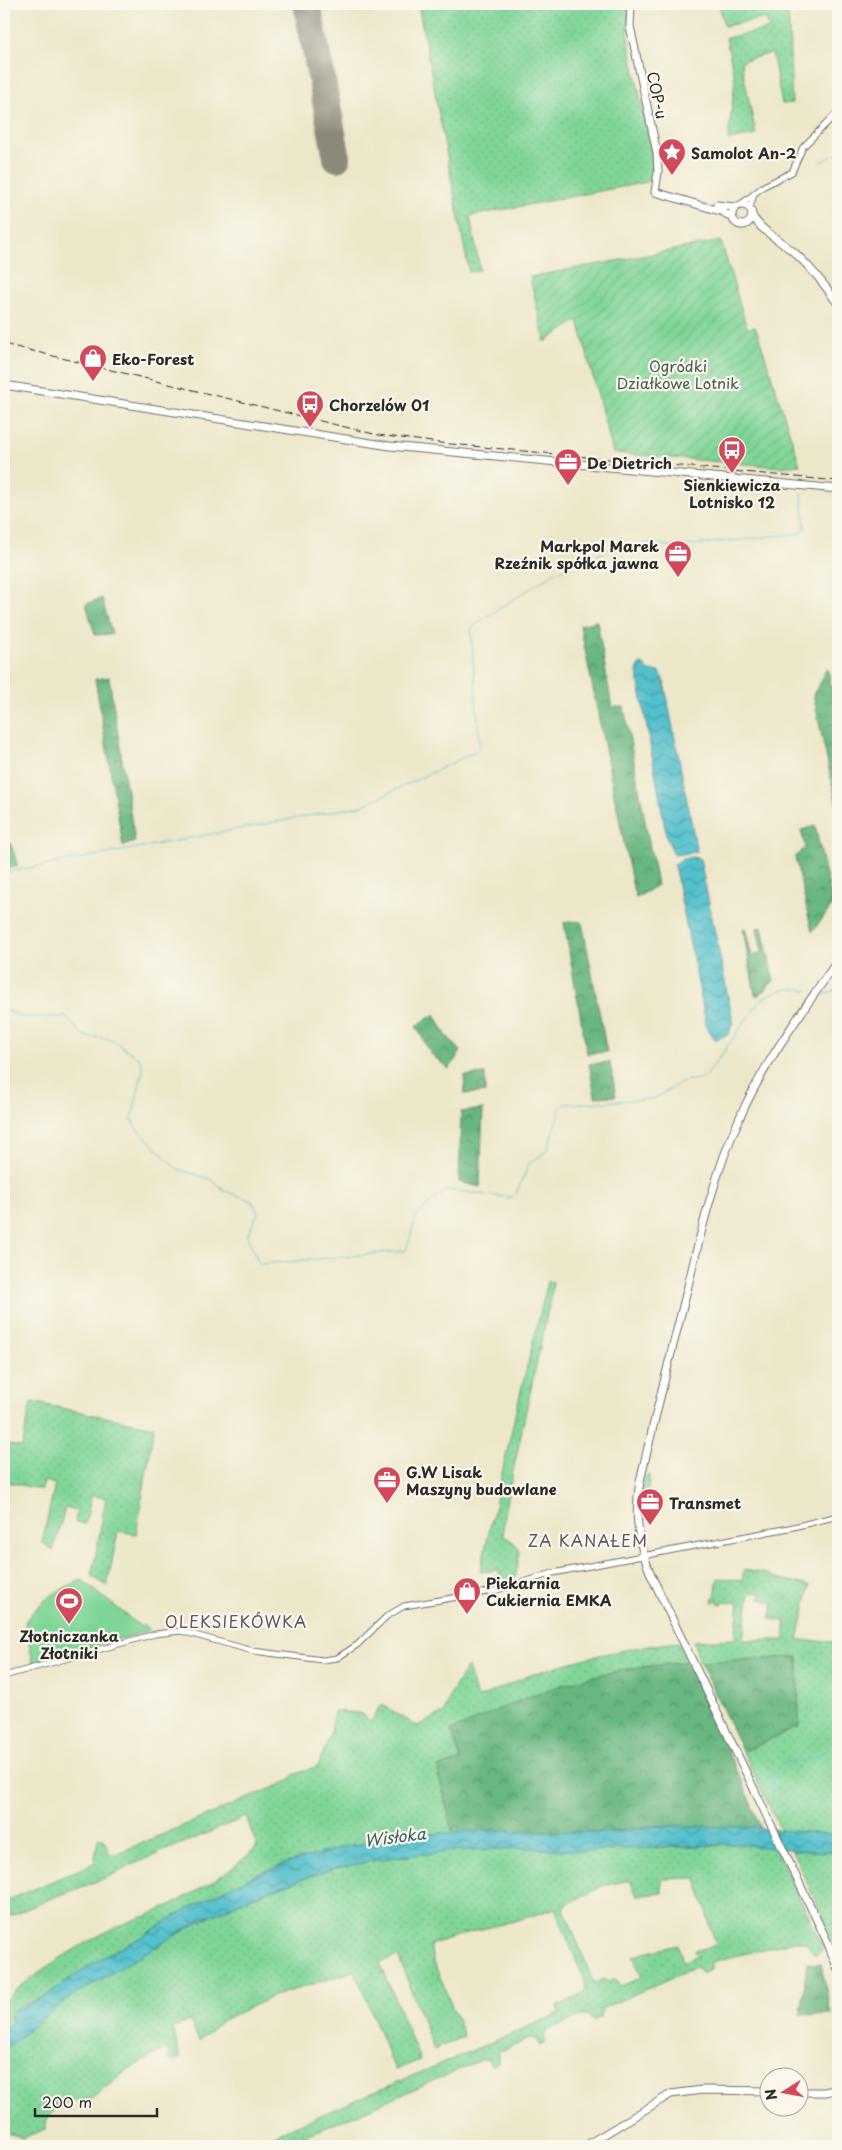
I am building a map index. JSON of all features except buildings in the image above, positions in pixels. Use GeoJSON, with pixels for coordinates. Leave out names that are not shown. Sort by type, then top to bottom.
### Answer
{"type":"FeatureCollection","features":[{"type":"Feature","properties":{"kind":"main road","name":"COP-u"},"geometry":{"type":"LineString","coordinates":[[631,4],[630,26],[658,162],[655,190]]}},
{"type":"Feature","properties":{"kind":"main road"},"geometry":{"type":"LineString","coordinates":[[655,190],[720,206],[738,206],[751,212],[764,228],[802,260],[838,304]]}},
{"type":"Feature","properties":{"kind":"main road"},"geometry":{"type":"LineString","coordinates":[[655,190],[723,212],[732,217],[738,224],[764,228]]}},
{"type":"Feature","properties":{"kind":"main road"},"geometry":{"type":"LineString","coordinates":[[732,217],[738,206]]}},
{"type":"Feature","properties":{"kind":"main road"},"geometry":{"type":"LineString","coordinates":[[747,224],[751,212]]}},
{"type":"Feature","properties":{"kind":"main road"},"geometry":{"type":"LineString","coordinates":[[4,385],[390,446],[838,489]]}},
{"type":"Feature","properties":{"kind":"main road"},"geometry":{"type":"LineString","coordinates":[[838,960],[798,1015],[762,1074],[740,1117],[716,1178],[702,1226],[640,1481],[636,1518],[643,1555],[658,1592],[682,1637],[827,1941],[838,1969]]}},
{"type":"Feature","properties":{"kind":"main road"},"geometry":{"type":"LineString","coordinates":[[810,2092],[825,2092],[838,2089]]}},
{"type":"Feature","properties":{"kind":"main road"},"geometry":{"type":"LineString","coordinates":[[585,2146],[671,2094],[681,2091],[702,2090],[760,2091]]}},
{"type":"Feature","properties":{"kind":"main road"},"geometry":{"type":"LineString","coordinates":[[825,2092],[838,2097]]}},
{"type":"Feature","properties":{"kind":"street"},"geometry":{"type":"LineString","coordinates":[[738,206],[764,186],[792,172],[804,147],[838,112]]}},
{"type":"Feature","properties":{"kind":"street"},"geometry":{"type":"LineString","coordinates":[[751,212],[754,194]]}},
{"type":"Feature","properties":{"kind":"street"},"geometry":{"type":"LineString","coordinates":[[4,1676],[155,1634],[174,1631],[191,1633],[229,1646],[253,1651],[323,1660],[337,1658],[357,1645],[387,1616],[404,1606],[494,1591],[553,1573],[789,1528],[838,1516]]}},
{"type":"Feature","properties":{"kind":"green space"},"geometry":{"type":"Polygon","coordinates":[[[418,4],[629,4],[628,38],[653,160],[653,173],[647,182],[470,216],[480,270],[469,272],[418,4]]]}},
{"type":"Feature","properties":{"kind":"green space"},"geometry":{"type":"Polygon","coordinates":[[[719,4],[788,4],[792,103],[782,104],[772,53],[741,61],[756,135],[728,140],[735,80],[726,38],[769,29],[766,18],[724,26],[719,4]]]}},
{"type":"Feature","properties":{"kind":"green space","name":"Ogródki Działkowe Lotnik"},"geometry":{"type":"Polygon","coordinates":[[[721,241],[747,328],[755,327],[757,331],[800,465],[781,467],[613,453],[578,320],[545,342],[530,277],[721,241]]]}},
{"type":"Feature","properties":{"kind":"green space"},"geometry":{"type":"Polygon","coordinates":[[[102,598],[112,634],[95,635],[86,604],[102,598]]]}},
{"type":"Feature","properties":{"kind":"green space"},"geometry":{"type":"Polygon","coordinates":[[[597,621],[612,707],[624,707],[657,885],[636,898],[580,625],[597,621]]]}},
{"type":"Feature","properties":{"kind":"green space"},"geometry":{"type":"Polygon","coordinates":[[[828,669],[838,719],[838,812],[813,694],[821,682],[824,672],[828,669]]]}},
{"type":"Feature","properties":{"kind":"green space"},"geometry":{"type":"Polygon","coordinates":[[[109,677],[135,842],[123,846],[95,679],[109,677]]]}},
{"type":"Feature","properties":{"kind":"green space"},"geometry":{"type":"Polygon","coordinates":[[[815,826],[833,905],[812,932],[795,857],[805,847],[801,830],[815,826]]]}},
{"type":"Feature","properties":{"kind":"green space"},"geometry":{"type":"Polygon","coordinates":[[[4,844],[11,844],[18,866],[4,869],[4,844]]]}},
{"type":"Feature","properties":{"kind":"green space"},"geometry":{"type":"Polygon","coordinates":[[[568,921],[582,922],[607,1052],[587,1054],[564,923],[568,921]]]}},
{"type":"Feature","properties":{"kind":"green space"},"geometry":{"type":"Polygon","coordinates":[[[762,927],[774,981],[758,996],[755,995],[743,929],[745,928],[752,957],[762,952],[757,928],[762,927]]]}},
{"type":"Feature","properties":{"kind":"green space"},"geometry":{"type":"Polygon","coordinates":[[[435,1014],[446,1035],[461,1051],[449,1069],[431,1054],[416,1026],[435,1014]]]}},
{"type":"Feature","properties":{"kind":"green space"},"geometry":{"type":"Polygon","coordinates":[[[610,1062],[616,1096],[595,1097],[589,1064],[610,1062]]]}},
{"type":"Feature","properties":{"kind":"green space"},"geometry":{"type":"Polygon","coordinates":[[[485,1074],[485,1092],[465,1094],[464,1076],[485,1074]]]}},
{"type":"Feature","properties":{"kind":"green space"},"geometry":{"type":"Polygon","coordinates":[[[483,1109],[480,1187],[459,1182],[461,1112],[483,1109]]]}},
{"type":"Feature","properties":{"kind":"green space"},"geometry":{"type":"Polygon","coordinates":[[[548,1281],[553,1282],[551,1296],[504,1513],[503,1536],[511,1540],[518,1548],[519,1558],[515,1580],[493,1587],[491,1577],[500,1576],[499,1570],[480,1572],[516,1411],[548,1281]]]}},
{"type":"Feature","properties":{"kind":"green space"},"geometry":{"type":"Polygon","coordinates":[[[31,1402],[154,1427],[136,1534],[118,1531],[107,1586],[92,1576],[106,1498],[92,1495],[85,1524],[75,1522],[77,1511],[65,1508],[53,1551],[42,1542],[55,1484],[44,1481],[42,1490],[4,1481],[4,1444],[22,1447],[31,1402]]]}},
{"type":"Feature","properties":{"kind":"green space"},"geometry":{"type":"Polygon","coordinates":[[[647,1475],[650,1475],[643,1516],[643,1532],[646,1543],[654,1550],[651,1551],[645,1547],[640,1510],[641,1489],[647,1475]]]}},
{"type":"Feature","properties":{"kind":"green space"},"geometry":{"type":"Polygon","coordinates":[[[744,1570],[769,1574],[773,1577],[810,1586],[798,1640],[838,1642],[838,1835],[781,1831],[743,1752],[799,1726],[798,1657],[700,1662],[693,1641],[735,1639],[739,1603],[723,1601],[722,1605],[718,1604],[718,1601],[712,1602],[713,1597],[715,1597],[718,1578],[742,1580],[744,1570]],[[750,1592],[743,1640],[785,1640],[785,1621],[770,1619],[774,1603],[760,1599],[762,1593],[750,1592]]]}},
{"type":"Feature","properties":{"kind":"green space"},"geometry":{"type":"Polygon","coordinates":[[[82,1580],[141,1627],[143,1625],[148,1628],[148,1631],[33,1663],[25,1622],[50,1596],[82,1580]]]}},
{"type":"Feature","properties":{"kind":"green space"},"geometry":{"type":"Polygon","coordinates":[[[678,1642],[686,1662],[632,1668],[593,1676],[538,1693],[519,1702],[461,1760],[437,1768],[453,1833],[432,1834],[347,1846],[261,1872],[175,1916],[137,1940],[121,1947],[85,1968],[42,1999],[25,2004],[12,2022],[4,2028],[4,2001],[42,1970],[69,1952],[112,1929],[147,1916],[185,1898],[235,1866],[257,1846],[246,1817],[145,1859],[108,1877],[4,1919],[4,1902],[94,1863],[98,1839],[104,1839],[109,1854],[116,1854],[289,1781],[293,1775],[318,1766],[331,1732],[334,1711],[360,1713],[371,1722],[381,1704],[417,1726],[444,1713],[451,1693],[468,1666],[478,1698],[528,1676],[565,1664],[640,1647],[678,1642]]]}},
{"type":"Feature","properties":{"kind":"green space"},"geometry":{"type":"Polygon","coordinates":[[[798,1657],[799,1726],[743,1752],[700,1662],[798,1657]]]}},
{"type":"Feature","properties":{"kind":"green space"},"geometry":{"type":"Polygon","coordinates":[[[686,1662],[743,1783],[761,1829],[655,1826],[627,1831],[486,1830],[453,1833],[437,1768],[461,1760],[451,1731],[517,1701],[575,1681],[630,1669],[686,1662]]]}},
{"type":"Feature","properties":{"kind":"green space"},"geometry":{"type":"Polygon","coordinates":[[[736,1844],[775,1847],[824,1948],[815,1955],[805,1942],[795,1941],[711,1962],[711,1970],[702,1974],[700,1969],[696,1967],[601,2009],[601,2017],[593,2021],[588,2015],[584,2015],[546,2031],[544,2038],[546,2042],[539,2045],[537,2040],[532,2038],[498,2052],[498,2063],[491,2066],[489,2060],[483,2059],[283,2146],[248,2146],[560,2013],[558,2006],[585,1992],[586,1985],[555,1908],[430,1945],[433,1960],[464,2036],[434,2050],[398,1956],[380,1962],[420,2060],[395,2070],[355,1971],[274,1996],[223,2020],[199,2041],[190,2021],[173,2028],[180,2058],[170,2061],[167,2048],[129,2069],[91,2099],[58,2104],[47,2119],[45,2129],[23,2138],[4,2132],[4,2050],[65,2000],[200,1921],[249,1898],[331,1869],[387,1858],[463,1850],[524,1848],[582,1851],[736,1844]],[[696,1878],[662,1879],[662,1893],[637,1896],[630,1880],[603,1886],[563,1906],[594,1984],[604,1979],[609,1982],[615,1979],[621,1986],[642,1977],[633,1956],[678,1945],[683,1961],[698,1956],[694,1951],[716,1945],[696,1878]]]}},
{"type":"Feature","properties":{"kind":"green space"},"geometry":{"type":"Polygon","coordinates":[[[792,1850],[838,1852],[838,1958],[826,1925],[792,1850]]]}},
{"type":"Feature","properties":{"kind":"green space"},"geometry":{"type":"Polygon","coordinates":[[[807,1963],[821,1964],[831,2014],[801,2015],[807,1963]]]}},
{"type":"Feature","properties":{"kind":"water"},"geometry":{"type":"Polygon","coordinates":[[[643,664],[649,671],[660,672],[664,682],[697,852],[674,855],[667,839],[637,672],[639,665],[643,664]]]}},
{"type":"Feature","properties":{"kind":"water"},"geometry":{"type":"Polygon","coordinates":[[[692,857],[700,859],[733,1021],[729,1034],[715,1040],[707,1028],[674,865],[680,860],[692,857]]]}},
{"type":"Feature","properties":{"kind":"water"},"geometry":{"type":"Polygon","coordinates":[[[655,1826],[746,1827],[838,1835],[838,1852],[792,1850],[736,1844],[582,1851],[524,1848],[463,1850],[387,1858],[331,1869],[249,1898],[200,1921],[65,2000],[4,2050],[4,2028],[12,2022],[10,2016],[12,2011],[42,1999],[85,1968],[137,1940],[175,1916],[235,1884],[287,1863],[347,1846],[432,1834],[486,1830],[627,1831],[655,1826]]]}},
{"type":"Feature","properties":{"kind":"waterway"},"geometry":{"type":"LineString","coordinates":[[821,162],[832,156]]}},
{"type":"Feature","properties":{"kind":"waterway"},"geometry":{"type":"LineString","coordinates":[[608,550],[650,543],[675,547],[801,533],[805,528],[802,493]]}},
{"type":"Feature","properties":{"kind":"waterway"},"geometry":{"type":"LineString","coordinates":[[480,749],[471,630],[473,626],[554,573],[604,552]]}},
{"type":"Feature","properties":{"kind":"waterway"},"geometry":{"type":"LineString","coordinates":[[4,873],[361,806],[477,751]]}},
{"type":"Feature","properties":{"kind":"waterway"},"geometry":{"type":"LineString","coordinates":[[821,996],[838,989]]}},
{"type":"Feature","properties":{"kind":"waterway"},"geometry":{"type":"LineString","coordinates":[[4,1009],[21,1017],[65,1017],[84,1036],[111,1039],[140,1059],[143,1069],[132,1119],[135,1127],[177,1169],[210,1179],[226,1191],[252,1201],[258,1213],[247,1236],[259,1263],[262,1264],[405,1251],[417,1214],[447,1190],[513,1197],[529,1164],[548,1148],[560,1109],[565,1104],[654,1099],[682,1081],[705,1078],[759,1002],[782,990],[808,991]]}},
{"type":"Feature","properties":{"kind":"waterway"},"geometry":{"type":"LineString","coordinates":[[770,1814],[773,1776],[780,1766],[787,1762],[797,1762],[817,1757],[824,1751],[838,1746]]}},
{"type":"Feature","properties":{"kind":"waterway"},"geometry":{"type":"LineString","coordinates":[[756,1828],[766,1819]]}},
{"type":"Feature","properties":{"kind":"runway"},"geometry":{"type":"LineString","coordinates":[[307,4],[337,158]]}},
{"type":"Feature","properties":{"kind":"railway"},"geometry":{"type":"LineString","coordinates":[[4,344],[378,435],[440,443],[838,481]]}},
{"type":"Feature","properties":{"kind":"place","name":"Samolot An-2"},"geometry":{"type":"Point","coordinates":[672,176]}},
{"type":"Feature","properties":{"kind":"place","name":"Eko-Forest"},"geometry":{"type":"Point","coordinates":[93,382]}},
{"type":"Feature","properties":{"kind":"place","name":"Chorzelów 01"},"geometry":{"type":"Point","coordinates":[310,428]}},
{"type":"Feature","properties":{"kind":"place","name":"Sienkiewicza Lotnisko 12"},"geometry":{"type":"Point","coordinates":[732,474]}},
{"type":"Feature","properties":{"kind":"place","name":"De Dietrich"},"geometry":{"type":"Point","coordinates":[568,486]}},
{"type":"Feature","properties":{"kind":"place","name":"Markpol Marek Rzeźnik spółka jawna"},"geometry":{"type":"Point","coordinates":[678,578]}},
{"type":"Feature","properties":{"kind":"place","name":"G.W Lisak Maszyny budowlane"},"geometry":{"type":"Point","coordinates":[387,1504]}},
{"type":"Feature","properties":{"kind":"place","name":"Transmet"},"geometry":{"type":"Point","coordinates":[650,1526]}},
{"type":"Feature","properties":{"kind":"place","name":"Piekarnia Cukiernia EMKA"},"geometry":{"type":"Point","coordinates":[467,1615]}},
{"type":"Feature","properties":{"kind":"place","name":"Złotniczanka Złotniki"},"geometry":{"type":"Point","coordinates":[69,1625]}},
{"type":"Feature","properties":{"kind":"district","name":"ZA KANAŁEM"},"geometry":{"type":"Point","coordinates":[588,1540]}},
{"type":"Feature","properties":{"kind":"district","name":"OLEKSIEKÓWKA"},"geometry":{"type":"Point","coordinates":[236,1621]}},
{"type":"Feature","properties":{"kind":"water label","name":"Wisłoka"},"geometry":{"type":"Point","coordinates":[395,1836]}}]}
